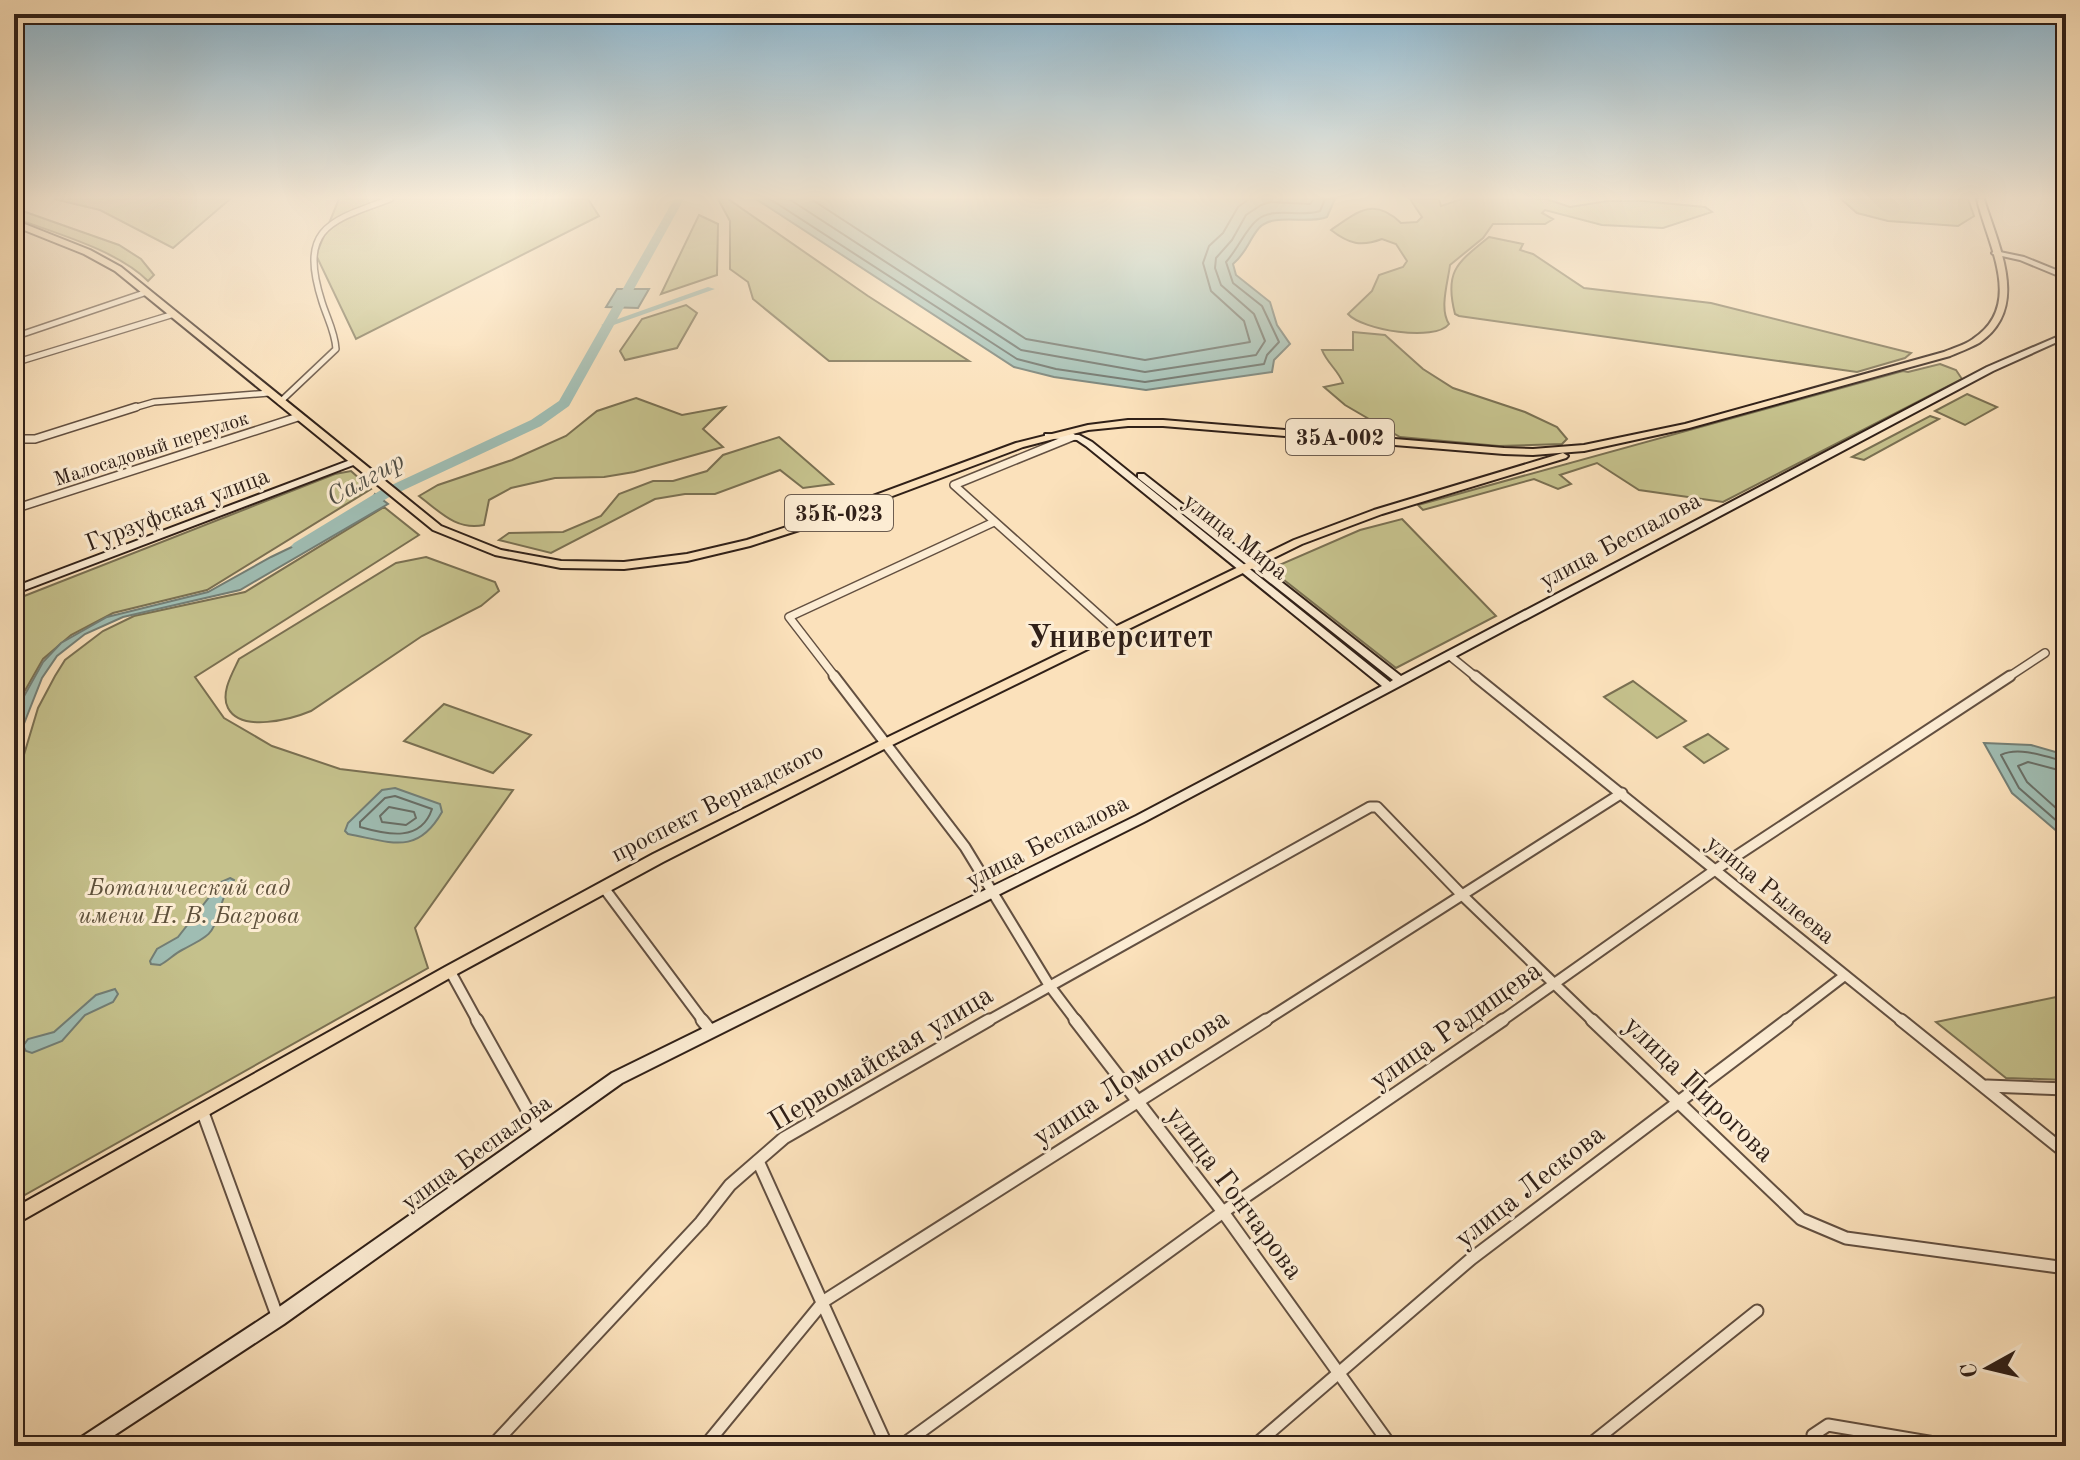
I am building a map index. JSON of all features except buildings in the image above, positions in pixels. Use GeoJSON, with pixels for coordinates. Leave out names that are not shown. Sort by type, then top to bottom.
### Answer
{"type":"FeatureCollection","features":[{"type":"Feature","properties":{"kind":"main road","name":"35К-023"},"geometry":{"type":"LineString","coordinates":[[115,267],[401,502],[441,530],[507,555],[578,565],[697,556],[740,547],[1048,436],[1075,433],[1174,426],[1568,459]]}},
{"type":"Feature","properties":{"kind":"main road","name":"35А-002"},"geometry":{"type":"LineString","coordinates":[[1568,459],[1947,354],[1973,343],[1996,325],[2005,308],[2005,290],[1999,267]]}},
{"type":"Feature","properties":{"kind":"main road"},"geometry":{"type":"LineString","coordinates":[[2043,267],[2066,277]]}},
{"type":"Feature","properties":{"kind":"main road","name":"улица Беспалова"},"geometry":{"type":"LineString","coordinates":[[83,1446],[278,1318],[617,1078],[1112,834],[1990,369],[2066,335]]}},
{"type":"Feature","properties":{"kind":"main road","name":"35А-002"},"geometry":{"type":"LineString","coordinates":[[1075,433],[1131,423],[1176,423],[1516,452],[1600,445],[1657,433]]}},
{"type":"Feature","properties":{"kind":"main road","name":"улица Мира"},"geometry":{"type":"LineString","coordinates":[[1075,433],[1396,684]]}},
{"type":"Feature","properties":{"kind":"main road","name":"проспект Вернадского"},"geometry":{"type":"LineString","coordinates":[[14,1217],[450,971],[886,743],[1344,524],[1600,445]]}},
{"type":"Feature","properties":{"kind":"main road","name":"проспект Вернадского"},"geometry":{"type":"LineString","coordinates":[[1468,485],[1568,459]]}},
{"type":"Feature","properties":{"kind":"main road","name":"Гурзуфская улица"},"geometry":{"type":"LineString","coordinates":[[14,591],[353,462]]}},
{"type":"Feature","properties":{"kind":"street"},"geometry":{"type":"LineString","coordinates":[[280,402],[327,361],[336,349],[336,335],[325,310],[314,267]]}},
{"type":"Feature","properties":{"kind":"street"},"geometry":{"type":"LineString","coordinates":[[14,337],[147,292]]}},
{"type":"Feature","properties":{"kind":"street"},"geometry":{"type":"LineString","coordinates":[[14,363],[174,314]]}},
{"type":"Feature","properties":{"kind":"street"},"geometry":{"type":"LineString","coordinates":[[14,439],[35,439],[154,402],[269,393]]}},
{"type":"Feature","properties":{"kind":"street","name":"Малосадовый переулок"},"geometry":{"type":"LineString","coordinates":[[14,509],[298,417]]}},
{"type":"Feature","properties":{"kind":"street"},"geometry":{"type":"LineString","coordinates":[[1075,433],[954,485],[1117,631]]}},
{"type":"Feature","properties":{"kind":"street","name":"улица Гончарова"},"geometry":{"type":"LineString","coordinates":[[994,522],[789,617],[965,847],[1049,985],[1223,1212],[1391,1446]]}},
{"type":"Feature","properties":{"kind":"street","name":"улица Радищева"},"geometry":{"type":"LineString","coordinates":[[901,1446],[1223,1212],[1715,870],[2045,653]]}},
{"type":"Feature","properties":{"kind":"street","name":"улица Рылеева"},"geometry":{"type":"LineString","coordinates":[[1450,656],[2066,1153]]}},
{"type":"Feature","properties":{"kind":"street","name":"улица Ломоносова"},"geometry":{"type":"LineString","coordinates":[[705,1446],[824,1301],[1622,793]]}},
{"type":"Feature","properties":{"kind":"street","name":"улица Пирогова"},"geometry":{"type":"LineString","coordinates":[[1370,807],[1377,807],[1461,894],[1801,1219],[1846,1238],[2066,1268]]}},
{"type":"Feature","properties":{"kind":"street","name":"Первомайская улица"},"geometry":{"type":"LineString","coordinates":[[492,1446],[701,1222],[730,1185],[784,1138],[1049,985],[1370,807]]}},
{"type":"Feature","properties":{"kind":"street"},"geometry":{"type":"LineString","coordinates":[[604,888],[711,1031]]}},
{"type":"Feature","properties":{"kind":"street"},"geometry":{"type":"LineString","coordinates":[[450,971],[539,1131]]}},
{"type":"Feature","properties":{"kind":"street","name":"улица Лескова"},"geometry":{"type":"LineString","coordinates":[[1254,1446],[1471,1259],[1844,976]]}},
{"type":"Feature","properties":{"kind":"street"},"geometry":{"type":"LineString","coordinates":[[1986,1086],[2066,1089]]}},
{"type":"Feature","properties":{"kind":"street"},"geometry":{"type":"LineString","coordinates":[[202,1110],[278,1318]]}},
{"type":"Feature","properties":{"kind":"street"},"geometry":{"type":"LineString","coordinates":[[758,1161],[887,1446]]}},
{"type":"Feature","properties":{"kind":"street"},"geometry":{"type":"LineString","coordinates":[[1588,1446],[1757,1311]]}},
{"type":"Feature","properties":{"kind":"street"},"geometry":{"type":"LineString","coordinates":[[1814,1446],[1813,1435],[1828,1425],[1952,1446]]}},
{"type":"Feature","properties":{"kind":"green space"},"geometry":{"type":"Polygon","coordinates":[[[131,267],[148,267],[154,275],[148,281],[131,267]]]}},
{"type":"Feature","properties":{"kind":"green space"},"geometry":{"type":"Polygon","coordinates":[[[322,267],[498,267],[356,339],[322,267]]]}},
{"type":"Feature","properties":{"kind":"green space"},"geometry":{"type":"Polygon","coordinates":[[[674,267],[717,267],[717,275],[661,294],[674,267]]]}},
{"type":"Feature","properties":{"kind":"green space"},"geometry":{"type":"Polygon","coordinates":[[[826,267],[969,361],[829,361],[753,299],[748,282],[730,269],[826,267]]]}},
{"type":"Feature","properties":{"kind":"green space"},"geometry":{"type":"Polygon","coordinates":[[[1403,267],[1450,267],[1444,303],[1449,324],[1441,329],[1415,333],[1382,329],[1356,320],[1348,314],[1372,291],[1379,275],[1403,267]]]}},
{"type":"Feature","properties":{"kind":"green space"},"geometry":{"type":"Polygon","coordinates":[[[1553,267],[1584,288],[1711,303],[1911,353],[1905,358],[1857,372],[1459,316],[1455,314],[1451,287],[1456,269],[1553,267]]]}},
{"type":"Feature","properties":{"kind":"green space"},"geometry":{"type":"Polygon","coordinates":[[[686,305],[697,313],[677,348],[625,360],[620,351],[642,319],[686,305]]]}},
{"type":"Feature","properties":{"kind":"green space"},"geometry":{"type":"Polygon","coordinates":[[[1353,332],[1385,335],[1423,369],[1453,388],[1525,412],[1557,427],[1567,439],[1562,444],[1499,446],[1400,437],[1345,405],[1324,387],[1343,383],[1322,350],[1353,350],[1353,332]]]}},
{"type":"Feature","properties":{"kind":"green space"},"geometry":{"type":"Polygon","coordinates":[[[1940,364],[1956,370],[1962,379],[1723,502],[1639,490],[1597,463],[1560,475],[1571,484],[1558,489],[1534,479],[1423,510],[1418,505],[1903,371],[1940,364]]]}},
{"type":"Feature","properties":{"kind":"green space"},"geometry":{"type":"Polygon","coordinates":[[[1967,394],[1997,407],[1965,425],[1935,411],[1967,394]]]}},
{"type":"Feature","properties":{"kind":"green space"},"geometry":{"type":"Polygon","coordinates":[[[636,398],[682,415],[725,407],[703,429],[723,447],[634,472],[604,477],[555,478],[511,488],[489,500],[484,525],[457,523],[419,496],[438,485],[512,460],[566,436],[597,411],[636,398]]]}},
{"type":"Feature","properties":{"kind":"green space"},"geometry":{"type":"Polygon","coordinates":[[[1930,416],[1939,419],[1864,460],[1852,457],[1930,416]]]}},
{"type":"Feature","properties":{"kind":"green space"},"geometry":{"type":"Polygon","coordinates":[[[779,437],[833,484],[803,488],[780,470],[715,494],[685,494],[655,499],[551,553],[499,540],[509,533],[563,532],[601,516],[619,494],[653,481],[673,481],[707,471],[723,455],[779,437]]]}},
{"type":"Feature","properties":{"kind":"green space"},"geometry":{"type":"Polygon","coordinates":[[[351,471],[371,489],[207,590],[113,613],[71,635],[43,659],[14,710],[14,600],[335,474],[351,471]]]}},
{"type":"Feature","properties":{"kind":"green space","name":"Ботанический сад имени Н. В. Багрова"},"geometry":{"type":"Polygon","coordinates":[[[384,507],[419,535],[195,677],[224,718],[272,746],[340,769],[513,790],[415,928],[428,968],[14,1201],[14,788],[38,708],[55,676],[65,660],[103,631],[134,616],[245,592],[384,507]]]}},
{"type":"Feature","properties":{"kind":"green space"},"geometry":{"type":"Polygon","coordinates":[[[1402,519],[1496,616],[1396,668],[1270,569],[1360,530],[1402,519]]]}},
{"type":"Feature","properties":{"kind":"green space"},"geometry":{"type":"Polygon","coordinates":[[[426,557],[495,582],[499,591],[481,606],[422,636],[311,711],[280,720],[255,722],[235,716],[228,708],[226,689],[239,659],[396,563],[426,557]]]}},
{"type":"Feature","properties":{"kind":"green space"},"geometry":{"type":"Polygon","coordinates":[[[1633,681],[1686,721],[1657,738],[1604,697],[1633,681]]]}},
{"type":"Feature","properties":{"kind":"green space"},"geometry":{"type":"Polygon","coordinates":[[[444,704],[531,735],[493,773],[404,741],[444,704]]]}},
{"type":"Feature","properties":{"kind":"green space"},"geometry":{"type":"Polygon","coordinates":[[[1708,734],[1728,749],[1704,763],[1684,747],[1708,734]]]}},
{"type":"Feature","properties":{"kind":"green space"},"geometry":{"type":"Polygon","coordinates":[[[2066,995],[2066,1080],[2006,1078],[1936,1022],[2066,995]]]}},
{"type":"Feature","properties":{"kind":"water"},"geometry":{"type":"Polygon","coordinates":[[[861,267],[1234,267],[1236,275],[1270,302],[1277,325],[1290,344],[1274,360],[1272,372],[1146,390],[1054,377],[1014,367],[861,267]]]}},
{"type":"Feature","properties":{"kind":"water"},"geometry":{"type":"Polygon","coordinates":[[[617,289],[649,289],[638,308],[606,307],[617,289]]]}},
{"type":"Feature","properties":{"kind":"water"},"geometry":{"type":"Polygon","coordinates":[[[375,494],[388,504],[240,590],[123,617],[85,634],[57,656],[42,678],[14,749],[14,714],[43,662],[61,643],[107,617],[208,592],[346,521],[370,503],[375,494]]]}},
{"type":"Feature","properties":{"kind":"water"},"geometry":{"type":"Polygon","coordinates":[[[1984,743],[2031,745],[2066,755],[2066,839],[2012,793],[1984,743]]]}},
{"type":"Feature","properties":{"kind":"water"},"geometry":{"type":"Polygon","coordinates":[[[395,788],[440,804],[442,812],[423,835],[413,840],[390,842],[345,831],[348,823],[382,790],[395,788]]]}},
{"type":"Feature","properties":{"kind":"water"},"geometry":{"type":"Polygon","coordinates":[[[230,878],[234,880],[208,935],[160,965],[151,964],[157,949],[178,937],[221,882],[230,878]]]}},
{"type":"Feature","properties":{"kind":"water"},"geometry":{"type":"Polygon","coordinates":[[[115,989],[118,994],[113,1002],[85,1015],[62,1041],[32,1053],[26,1051],[23,1046],[28,1039],[54,1032],[96,995],[115,989]]]}},
{"type":"Feature","properties":{"kind":"waterway","name":"Салгир"},"geometry":{"type":"LineString","coordinates":[[299,546],[386,493],[536,423],[564,403],[641,267]]}},
{"type":"Feature","properties":{"kind":"waterway"},"geometry":{"type":"LineString","coordinates":[[605,325],[711,289]]}},
{"type":"Feature","properties":{"kind":"district","name":"Университет"},"geometry":{"type":"Point","coordinates":[1120,636]}}]}
